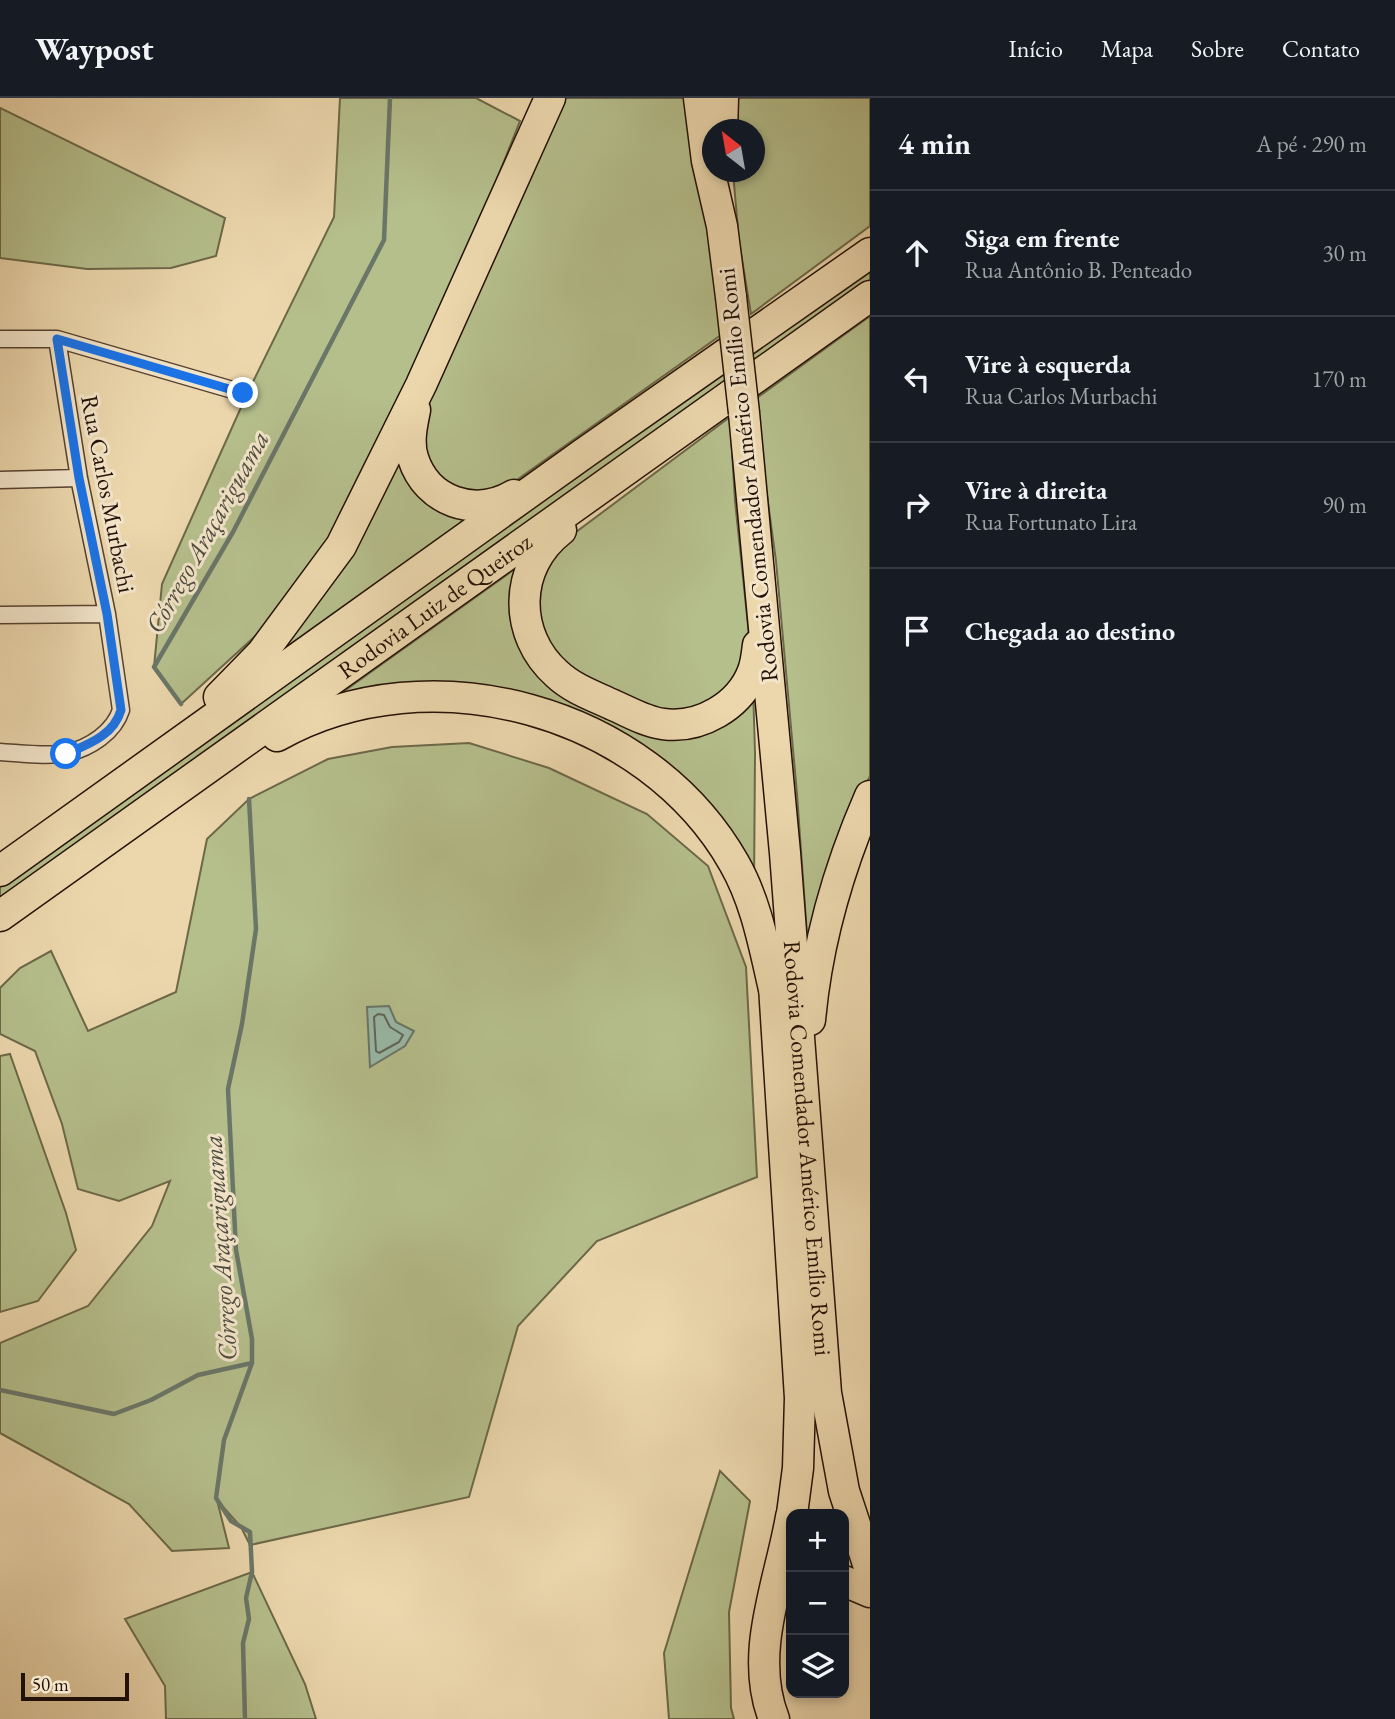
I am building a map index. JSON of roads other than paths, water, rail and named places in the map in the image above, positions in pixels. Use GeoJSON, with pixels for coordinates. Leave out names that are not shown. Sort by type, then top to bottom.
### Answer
{"type":"FeatureCollection","features":[{"type":"Feature","properties":{"kind":"highway"},"geometry":{"type":"LineString","coordinates":[[0,870],[213,703],[262,653],[294,613],[341,547],[421,385],[550,98]]}},
{"type":"Feature","properties":{"kind":"highway"},"geometry":{"type":"LineString","coordinates":[[699,98],[707,161],[722,226]]}},
{"type":"Feature","properties":{"kind":"highway"},"geometry":{"type":"LineString","coordinates":[[722,119],[723,98]]}},
{"type":"Feature","properties":{"kind":"highway"},"geometry":{"type":"LineString","coordinates":[[722,182],[722,226]]}},
{"type":"Feature","properties":{"kind":"highway","name":"Rodovia Comendador Américo Emílio Romi"},"geometry":{"type":"LineString","coordinates":[[722,226],[731,297],[731,409],[757,533],[804,1086],[826,1393],[844,1491],[865,1578]]}},
{"type":"Feature","properties":{"kind":"highway","name":"Rodovia Luiz de Queiroz"},"geometry":{"type":"LineString","coordinates":[[0,870],[866,255]]}},
{"type":"Feature","properties":{"kind":"highway","name":"Rodovia Luiz de Queiroz"},"geometry":{"type":"LineString","coordinates":[[0,916],[731,409],[870,296]]}},
{"type":"Feature","properties":{"kind":"highway"},"geometry":{"type":"LineString","coordinates":[[421,385],[411,428],[412,457],[427,485],[446,500],[480,505],[505,500],[583,454]]}},
{"type":"Feature","properties":{"kind":"highway"},"geometry":{"type":"LineString","coordinates":[[731,409],[552,537],[539,552],[529,570],[525,589],[524,609],[534,646],[559,676],[578,689],[639,716],[662,724],[685,724],[708,718],[731,703],[745,687],[754,670],[758,646],[757,533]]}},
{"type":"Feature","properties":{"kind":"highway"},"geometry":{"type":"LineString","coordinates":[[92,850],[252,751],[317,717],[362,704],[404,697],[449,697],[516,705],[559,718],[603,738],[676,790],[722,843],[745,882],[774,989]]}},
{"type":"Feature","properties":{"kind":"highway","name":"Rodovia Comendador Américo Emílio Romi"},"geometry":{"type":"LineString","coordinates":[[772,724],[766,855],[800,1398],[798,1468],[792,1509]]}},
{"type":"Feature","properties":{"kind":"highway"},"geometry":{"type":"LineString","coordinates":[[804,1086],[811,1012],[835,887],[870,796]]}},
{"type":"Feature","properties":{"kind":"highway","name":"Rodovia Comendador Américo Emílio Romi"},"geometry":{"type":"LineString","coordinates":[[774,1719],[766,1686],[764,1659],[766,1633],[781,1598],[786,1557]]}},
{"type":"Feature","properties":{"kind":"street"},"geometry":{"type":"LineString","coordinates":[[0,339],[57,339],[243,393]]}},
{"type":"Feature","properties":{"kind":"street","name":"Rua Carlos Murbachi"},"geometry":{"type":"LineString","coordinates":[[0,752],[66,754],[105,734],[118,722],[121,710],[107,614],[79,478],[57,339]]}},
{"type":"Feature","properties":{"kind":"street"},"geometry":{"type":"LineString","coordinates":[[0,480],[79,478]]}},
{"type":"Feature","properties":{"kind":"street"},"geometry":{"type":"LineString","coordinates":[[0,615],[107,614]]}},
{"type":"Feature","properties":{"kind":"water"},"geometry":{"type":"Polygon","coordinates":[[[389,1006],[396,1022],[414,1031],[405,1046],[370,1067],[367,1007],[389,1006]]]}},
{"type":"Feature","properties":{"kind":"waterway","name":"Córrego Araçariguama"},"geometry":{"type":"LineString","coordinates":[[181,704],[154,667],[233,532],[384,240],[390,98]]}},
{"type":"Feature","properties":{"kind":"waterway","name":"Córrego Araçariguama"},"geometry":{"type":"LineString","coordinates":[[245,1719],[243,1643],[249,1619],[246,1598],[252,1572],[250,1532],[231,1521],[216,1498],[224,1440],[252,1363],[252,1339],[236,1250],[228,1089],[242,1024],[256,929],[249,799]]}},
{"type":"Feature","properties":{"kind":"waterway"},"geometry":{"type":"LineString","coordinates":[[0,1390],[114,1414],[151,1400],[198,1375],[252,1363]]}}]}
